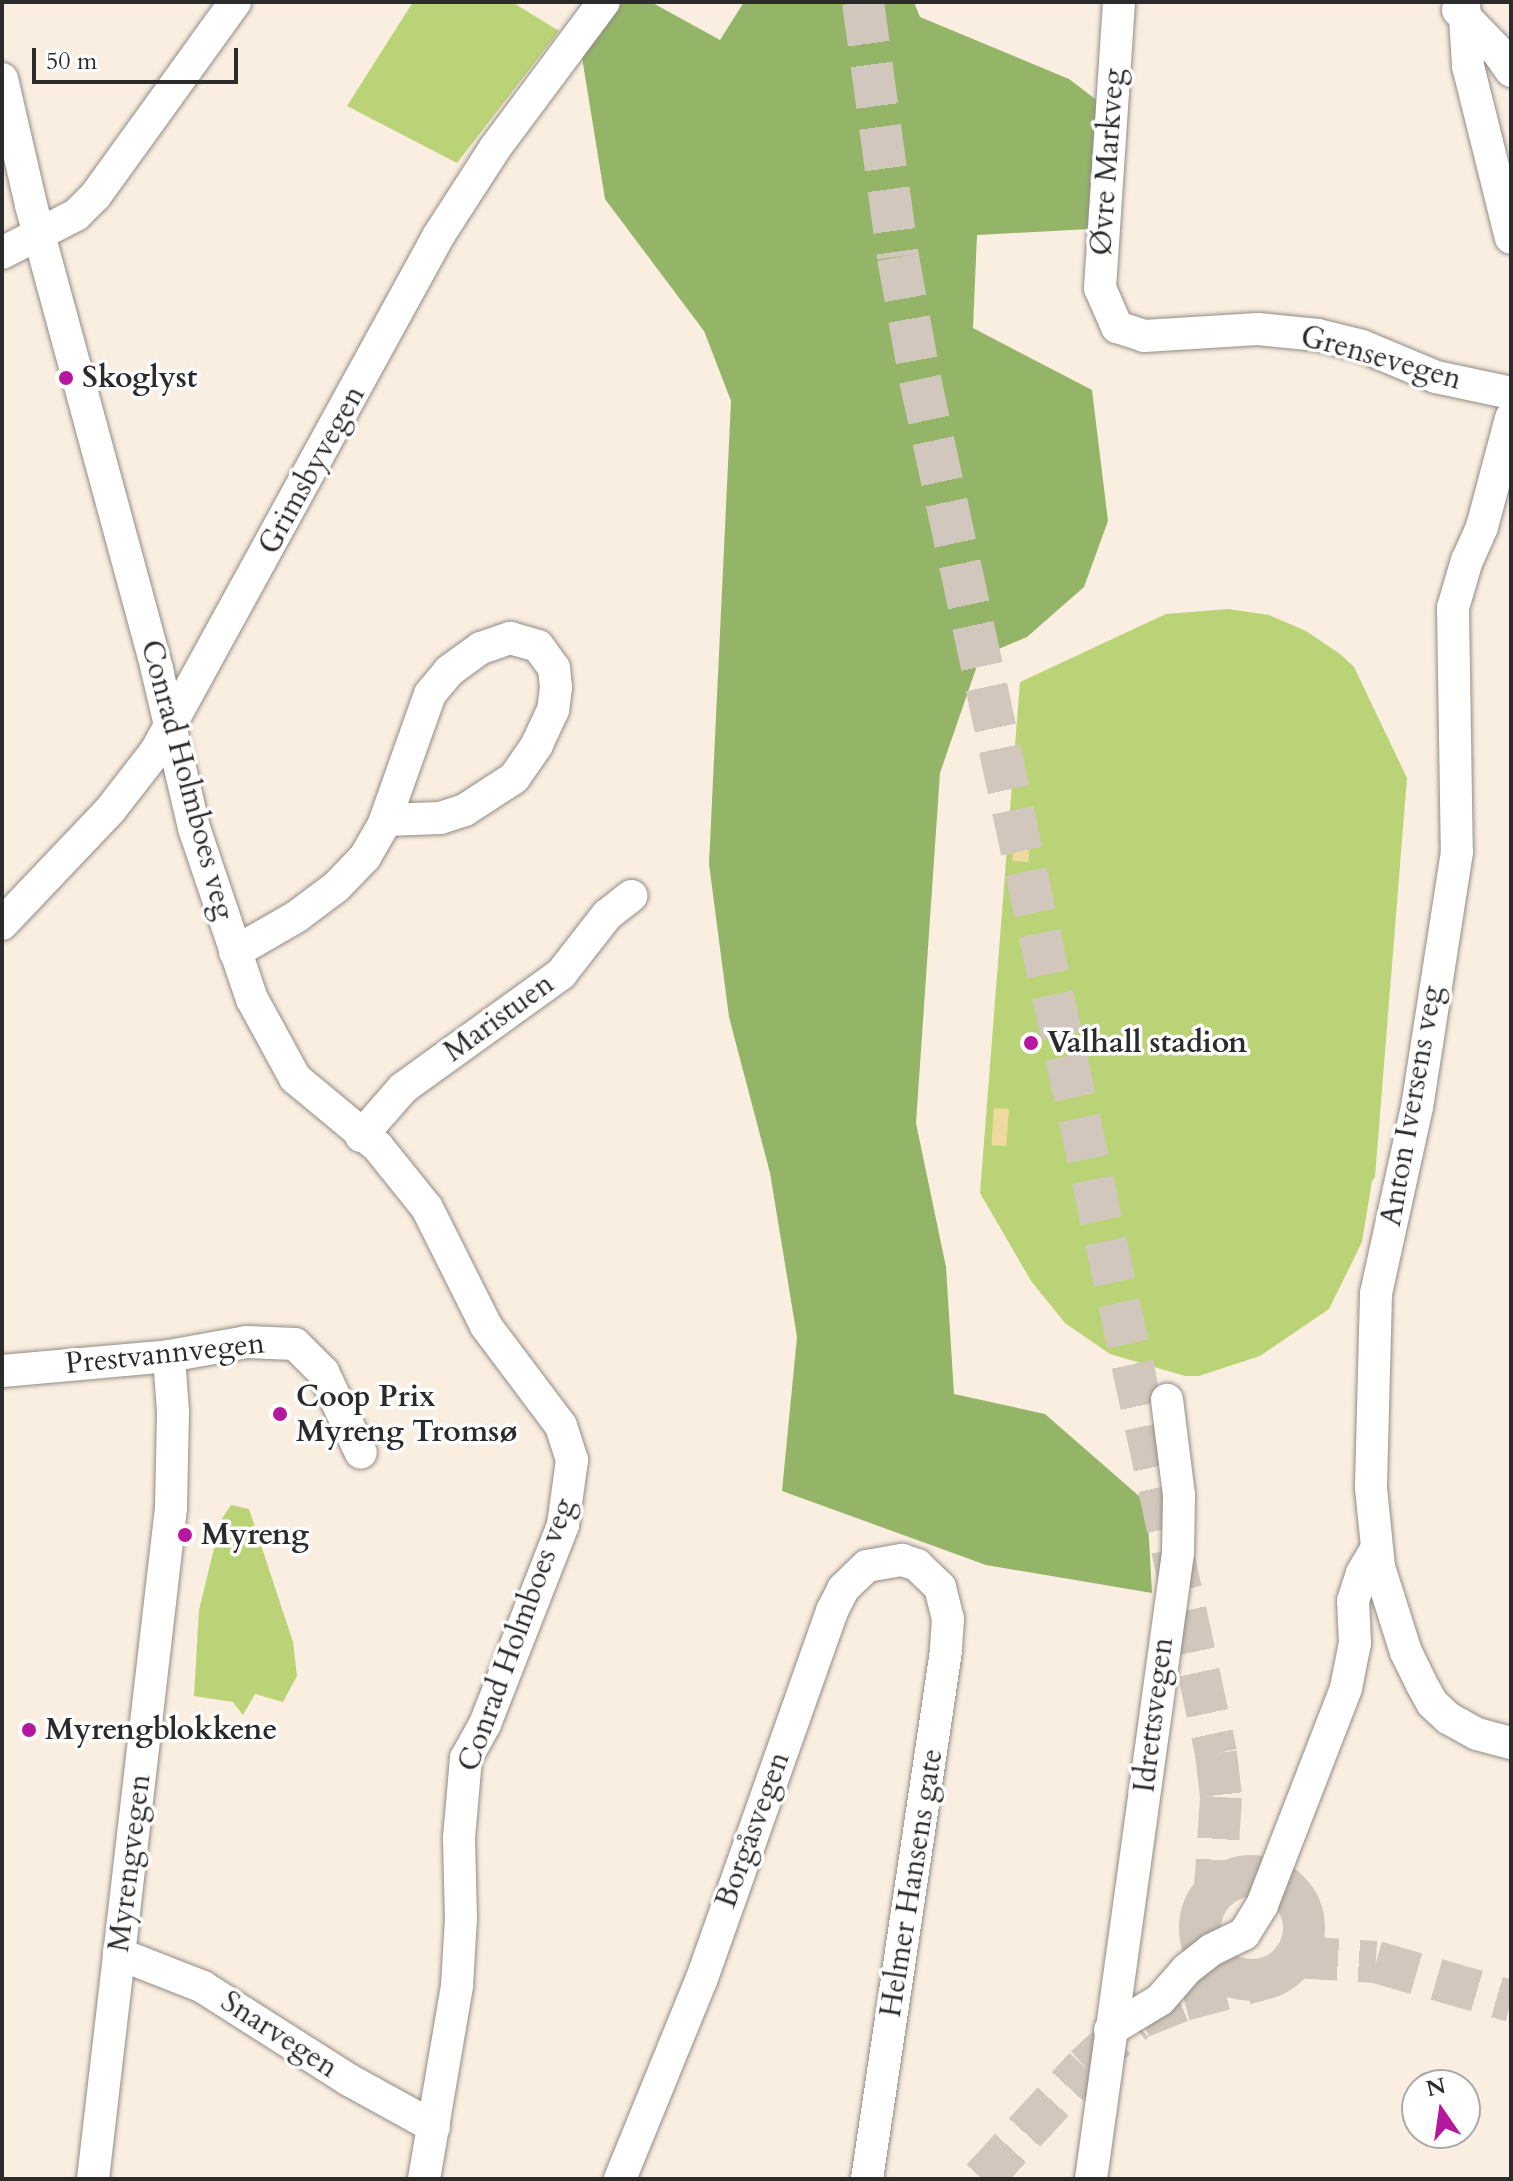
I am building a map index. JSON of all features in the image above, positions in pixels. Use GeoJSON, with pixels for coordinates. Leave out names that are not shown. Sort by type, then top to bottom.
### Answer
{"type":"FeatureCollection","features":[{"type":"Feature","properties":{"kind":"street"},"geometry":{"type":"LineString","coordinates":[[2,253],[76,215],[96,195],[235,2]]}},
{"type":"Feature","properties":{"kind":"street","name":"Grimsbyvegen"},"geometry":{"type":"LineString","coordinates":[[2,924],[111,809],[147,763],[439,235],[495,148],[604,2]]}},
{"type":"Feature","properties":{"kind":"street","name":"Øvre Markveg"},"geometry":{"type":"LineString","coordinates":[[1112,321],[1100,288],[1119,2]]}},
{"type":"Feature","properties":{"kind":"street"},"geometry":{"type":"LineString","coordinates":[[1460,7],[1511,71]]}},
{"type":"Feature","properties":{"kind":"street"},"geometry":{"type":"LineString","coordinates":[[1460,7],[1468,66],[1511,238]]}},
{"type":"Feature","properties":{"kind":"street","name":"Conrad Holmboes veg"},"geometry":{"type":"LineString","coordinates":[[2,79],[170,723],[194,828],[262,1023],[295,1078],[361,1136],[378,1147],[427,1208],[486,1326],[561,1426],[572,1460],[563,1525],[485,1724],[466,1758],[459,1838],[461,1918],[457,1986],[424,2179]]}},
{"type":"Feature","properties":{"kind":"street","name":"Grensevegen"},"geometry":{"type":"LineString","coordinates":[[1112,321],[1124,332],[1144,336],[1258,329],[1318,335],[1362,346],[1436,377],[1511,393]]}},
{"type":"Feature","properties":{"kind":"street","name":"Anton Iversens veg"},"geometry":{"type":"LineString","coordinates":[[1511,418],[1482,527],[1467,560],[1453,608],[1459,820],[1457,852],[1417,1107],[1376,1294],[1371,1488],[1376,1550],[1406,1652],[1432,1703],[1464,1728],[1511,1743]]}},
{"type":"Feature","properties":{"kind":"street"},"geometry":{"type":"LineString","coordinates":[[235,952],[296,917],[336,887],[365,857],[386,820],[423,711],[441,680],[464,659],[497,642],[510,638],[538,646],[554,668],[553,710],[537,745],[514,778],[465,810],[440,818],[386,820]]}},
{"type":"Feature","properties":{"kind":"street","name":"Maristuen"},"geometry":{"type":"LineString","coordinates":[[361,1136],[403,1088],[561,974],[607,915],[631,896]]}},
{"type":"Feature","properties":{"kind":"street","name":"Prestvannvegen"},"geometry":{"type":"LineString","coordinates":[[2,1371],[169,1356],[247,1342],[295,1344],[323,1372],[361,1453]]}},
{"type":"Feature","properties":{"kind":"street","name":"Myrengvegen"},"geometry":{"type":"LineString","coordinates":[[93,2179],[171,1508],[173,1412],[169,1356]]}},
{"type":"Feature","properties":{"kind":"street","name":"Idrettsvegen"},"geometry":{"type":"LineString","coordinates":[[1091,2179],[1178,1553],[1179,1495],[1167,1400]]}},
{"type":"Feature","properties":{"kind":"street"},"geometry":{"type":"LineString","coordinates":[[1110,2030],[1160,2000],[1187,1969],[1211,1950],[1244,1934],[1262,1905],[1346,1688],[1355,1643],[1353,1601],[1362,1573],[1376,1550]]}},
{"type":"Feature","properties":{"kind":"street","name":"Borgåsvegen"},"geometry":{"type":"LineString","coordinates":[[620,2179],[701,1981],[823,1634],[843,1589],[867,1566],[892,1560],[917,1565],[940,1587]]}},
{"type":"Feature","properties":{"kind":"street","name":"Helmer Hansens gate"},"geometry":{"type":"LineString","coordinates":[[867,2179],[946,1651],[947,1610],[940,1587]]}},
{"type":"Feature","properties":{"kind":"street","name":"Snarvegen"},"geometry":{"type":"LineString","coordinates":[[119,1954],[203,1987],[349,2080],[434,2127]]}},
{"type":"Feature","properties":{"kind":"green space"},"geometry":{"type":"Polygon","coordinates":[[[413,2],[512,2],[559,31],[457,163],[347,106],[413,2]]]}},
{"type":"Feature","properties":{"kind":"green space"},"geometry":{"type":"Polygon","coordinates":[[[619,2],[651,2],[720,40],[744,2],[914,2],[920,17],[1069,79],[1107,108],[1108,228],[977,235],[973,328],[1092,390],[1108,521],[1084,587],[1027,637],[980,657],[940,773],[916,1123],[946,1267],[954,1394],[1045,1414],[1147,1503],[1152,1593],[986,1565],[782,1491],[797,1337],[770,1173],[729,1017],[709,864],[731,401],[704,331],[605,199],[579,39],[619,2]]]}},
{"type":"Feature","properties":{"kind":"green space"},"geometry":{"type":"Polygon","coordinates":[[[1228,609],[1269,615],[1306,631],[1354,667],[1407,778],[1375,1177],[1362,1242],[1329,1309],[1260,1356],[1199,1376],[1185,1376],[1110,1354],[1065,1323],[1031,1281],[980,1193],[1020,682],[1166,614],[1228,609]]]}},
{"type":"Feature","properties":{"kind":"green space"},"geometry":{"type":"Polygon","coordinates":[[[231,1505],[249,1509],[293,1642],[297,1676],[283,1702],[255,1694],[243,1715],[233,1702],[194,1696],[199,1610],[221,1520],[231,1505]]]}},
{"type":"Feature","properties":{"kind":"sand"},"geometry":{"type":"Polygon","coordinates":[[[1015,824],[1031,825],[1028,862],[1012,861],[1015,824]]]}},
{"type":"Feature","properties":{"kind":"sand"},"geometry":{"type":"Polygon","coordinates":[[[994,1108],[1009,1109],[1006,1146],[991,1145],[994,1108]]]}},
{"type":"Feature","properties":{"kind":"tunnel"},"geometry":{"type":"LineString","coordinates":[[863,2],[898,257],[920,379],[1216,1753],[1221,1797],[1215,1890]]}},
{"type":"Feature","properties":{"kind":"tunnel"},"geometry":{"type":"LineString","coordinates":[[1252,1876],[1272,1880],[1289,1891],[1300,1908],[1304,1928],[1300,1948],[1289,1965],[1272,1976],[1252,1980],[1232,1976],[1215,1965],[1204,1948],[1200,1928],[1204,1908],[1215,1891],[1232,1880],[1252,1876]]}},
{"type":"Feature","properties":{"kind":"tunnel"},"geometry":{"type":"LineString","coordinates":[[1296,1957],[1376,1962],[1511,2001]]}},
{"type":"Feature","properties":{"kind":"tunnel"},"geometry":{"type":"LineString","coordinates":[[1141,2017],[1184,2000],[1259,1980]]}},
{"type":"Feature","properties":{"kind":"tunnel"},"geometry":{"type":"LineString","coordinates":[[982,2179],[1085,2067],[1134,2022]]}},
{"type":"Feature","properties":{"kind":"place","name":"Skoglyst"},"geometry":{"type":"Point","coordinates":[66,378]}},
{"type":"Feature","properties":{"kind":"place","name":"Valhall stadion"},"geometry":{"type":"Point","coordinates":[1031,1043]}},
{"type":"Feature","properties":{"kind":"place","name":"Coop Prix Myreng Tromsø"},"geometry":{"type":"Point","coordinates":[280,1414]}},
{"type":"Feature","properties":{"kind":"place","name":"Myreng"},"geometry":{"type":"Point","coordinates":[185,1535]}},
{"type":"Feature","properties":{"kind":"place","name":"Myrengblokkene"},"geometry":{"type":"Point","coordinates":[29,1730]}}]}
